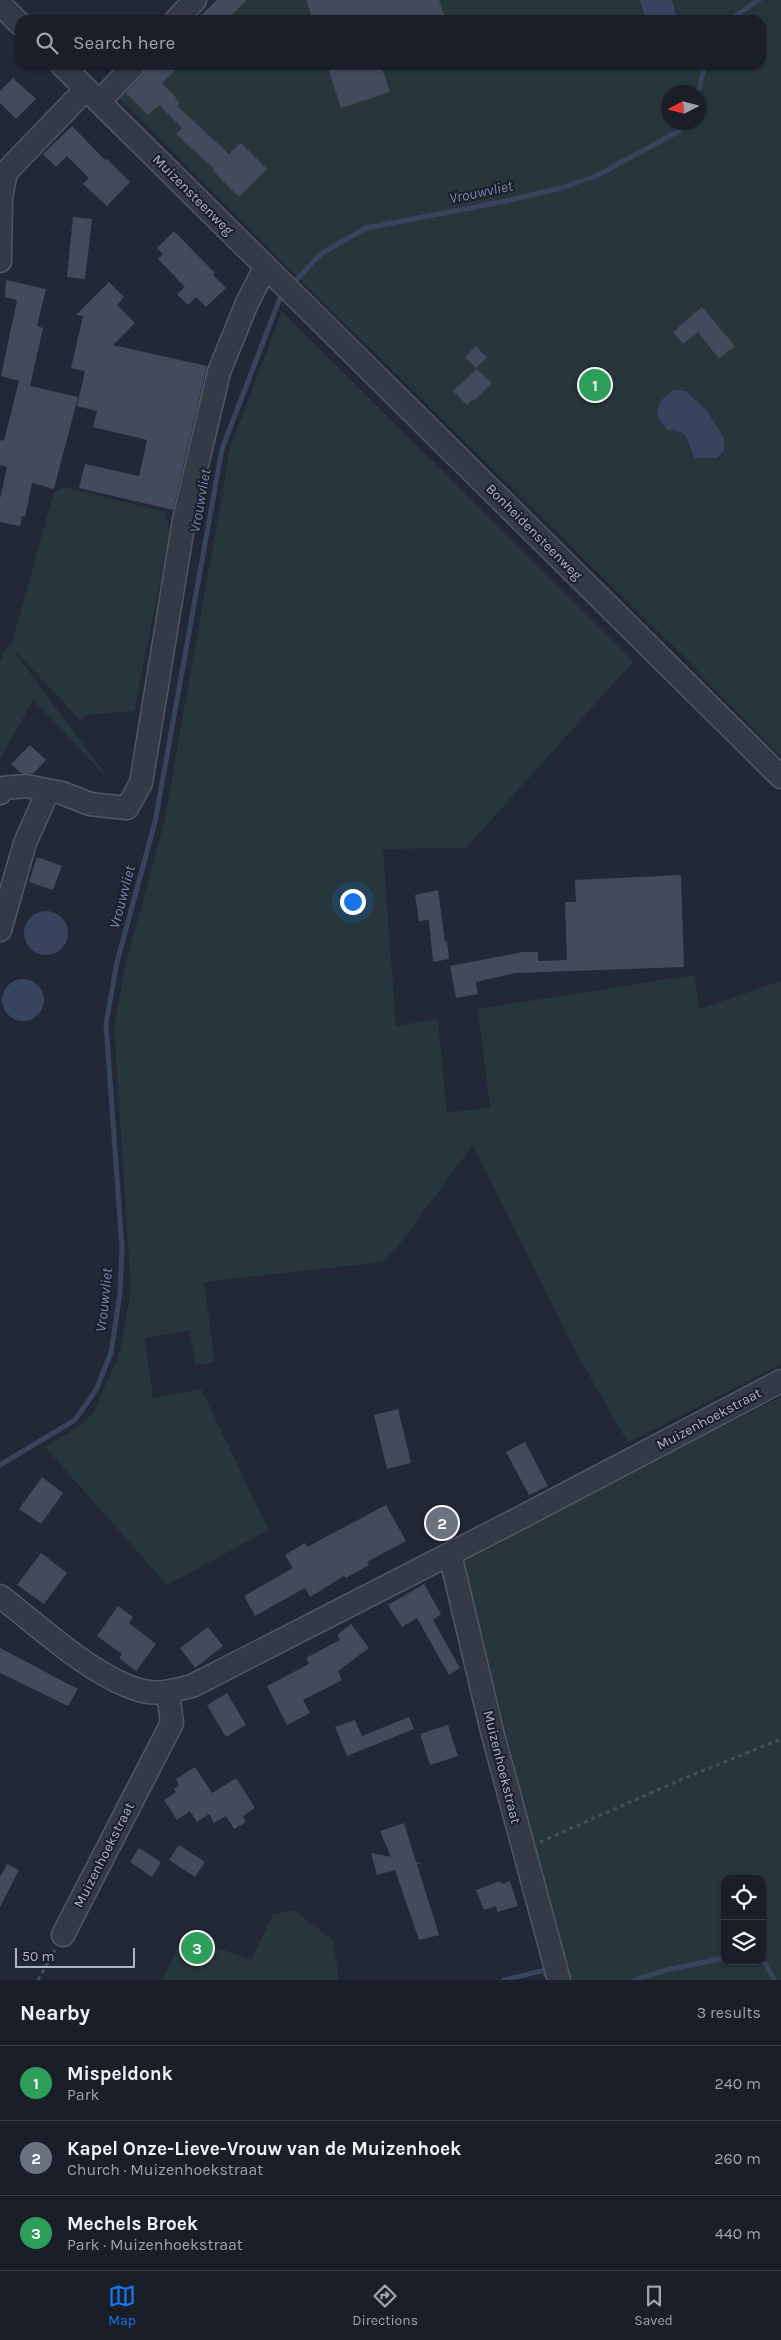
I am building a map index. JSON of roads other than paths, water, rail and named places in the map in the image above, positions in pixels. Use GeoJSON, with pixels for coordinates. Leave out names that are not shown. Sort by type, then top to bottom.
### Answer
{"type":"FeatureCollection","features":[{"type":"Feature","properties":{"kind":"street"},"geometry":{"type":"LineString","coordinates":[[180,15],[194,0]]}},
{"type":"Feature","properties":{"kind":"street"},"geometry":{"type":"LineString","coordinates":[[0,4],[15,19]]}},
{"type":"Feature","properties":{"kind":"street","name":"Muizensteenweg"},"geometry":{"type":"LineString","coordinates":[[67,70],[282,284]]}},
{"type":"Feature","properties":{"kind":"street"},"geometry":{"type":"LineString","coordinates":[[0,261],[1,198],[6,172],[93,95],[127,70]]}},
{"type":"Feature","properties":{"kind":"street"},"geometry":{"type":"LineString","coordinates":[[0,793],[3,788],[26,786],[90,804],[127,808],[141,783],[184,520],[219,372],[247,303],[282,284]]}},
{"type":"Feature","properties":{"kind":"street","name":"Bonheidensteenweg"},"geometry":{"type":"LineString","coordinates":[[282,284],[781,777]]}},
{"type":"Feature","properties":{"kind":"street"},"geometry":{"type":"LineString","coordinates":[[0,930],[24,843],[48,791]]}},
{"type":"Feature","properties":{"kind":"street","name":"Muizenhoekstraat"},"geometry":{"type":"LineString","coordinates":[[0,1596],[78,1656],[102,1672],[144,1692],[168,1692],[192,1686],[781,1381]]}},
{"type":"Feature","properties":{"kind":"street","name":"Muizenhoekstraat"},"geometry":{"type":"LineString","coordinates":[[450,1554],[492,1731],[558,1980]]}},
{"type":"Feature","properties":{"kind":"street","name":"Muizenhoekstraat"},"geometry":{"type":"LineString","coordinates":[[63,1935],[172,1723],[168,1692]]}},
{"type":"Feature","properties":{"kind":"water"},"geometry":{"type":"Polygon","coordinates":[[[640,0],[672,0],[676,15],[644,15],[640,0]]]}},
{"type":"Feature","properties":{"kind":"water"},"geometry":{"type":"Polygon","coordinates":[[[674,390],[686,391],[707,411],[724,438],[724,451],[717,458],[695,458],[684,434],[668,430],[659,419],[657,413],[659,404],[674,390]]]}},
{"type":"Feature","properties":{"kind":"water"},"geometry":{"type":"Polygon","coordinates":[[[42,911],[50,911],[62,917],[68,933],[62,949],[50,955],[42,955],[30,949],[24,937],[24,929],[30,917],[42,911]]]}},
{"type":"Feature","properties":{"kind":"water"},"geometry":{"type":"Polygon","coordinates":[[[27,979],[35,982],[41,988],[44,1000],[41,1012],[35,1018],[19,1021],[11,1018],[5,1012],[2,996],[5,988],[11,982],[27,979]]]}},
{"type":"Feature","properties":{"kind":"waterway","name":"Vrouwvliet"},"geometry":{"type":"LineString","coordinates":[[736,15],[759,0]]}},
{"type":"Feature","properties":{"kind":"waterway","name":"Vrouwvliet"},"geometry":{"type":"LineString","coordinates":[[700,85],[704,70]]}},
{"type":"Feature","properties":{"kind":"waterway","name":"Vrouwvliet"},"geometry":{"type":"LineString","coordinates":[[292,284],[322,253],[366,228],[501,202],[561,188],[596,176],[680,130]]}},
{"type":"Feature","properties":{"kind":"waterway","name":"Vrouwvliet"},"geometry":{"type":"LineString","coordinates":[[0,1465],[75,1420],[96,1390],[111,1353],[120,1293],[122,1248],[106,1024],[117,962],[155,822],[222,449],[280,298]]}},
{"type":"Feature","properties":{"kind":"waterway"},"geometry":{"type":"LineString","coordinates":[[635,1980],[666,1970],[721,1959]]}},
{"type":"Feature","properties":{"kind":"waterway"},"geometry":{"type":"LineString","coordinates":[[766,1964],[774,1980]]}},
{"type":"Feature","properties":{"kind":"waterway"},"geometry":{"type":"LineString","coordinates":[[504,1980],[545,1970],[546,1975]]}},
{"type":"Feature","properties":{"kind":"place","name":"Mispeldonk"},"geometry":{"type":"Point","coordinates":[595,385]}},
{"type":"Feature","properties":{"kind":"place","name":"Kapel Onze-Lieve-Vrouw van de Muizenhoek"},"geometry":{"type":"Point","coordinates":[442,1523]}},
{"type":"Feature","properties":{"kind":"place","name":"Mechels Broek"},"geometry":{"type":"Point","coordinates":[197,1948]}}]}
